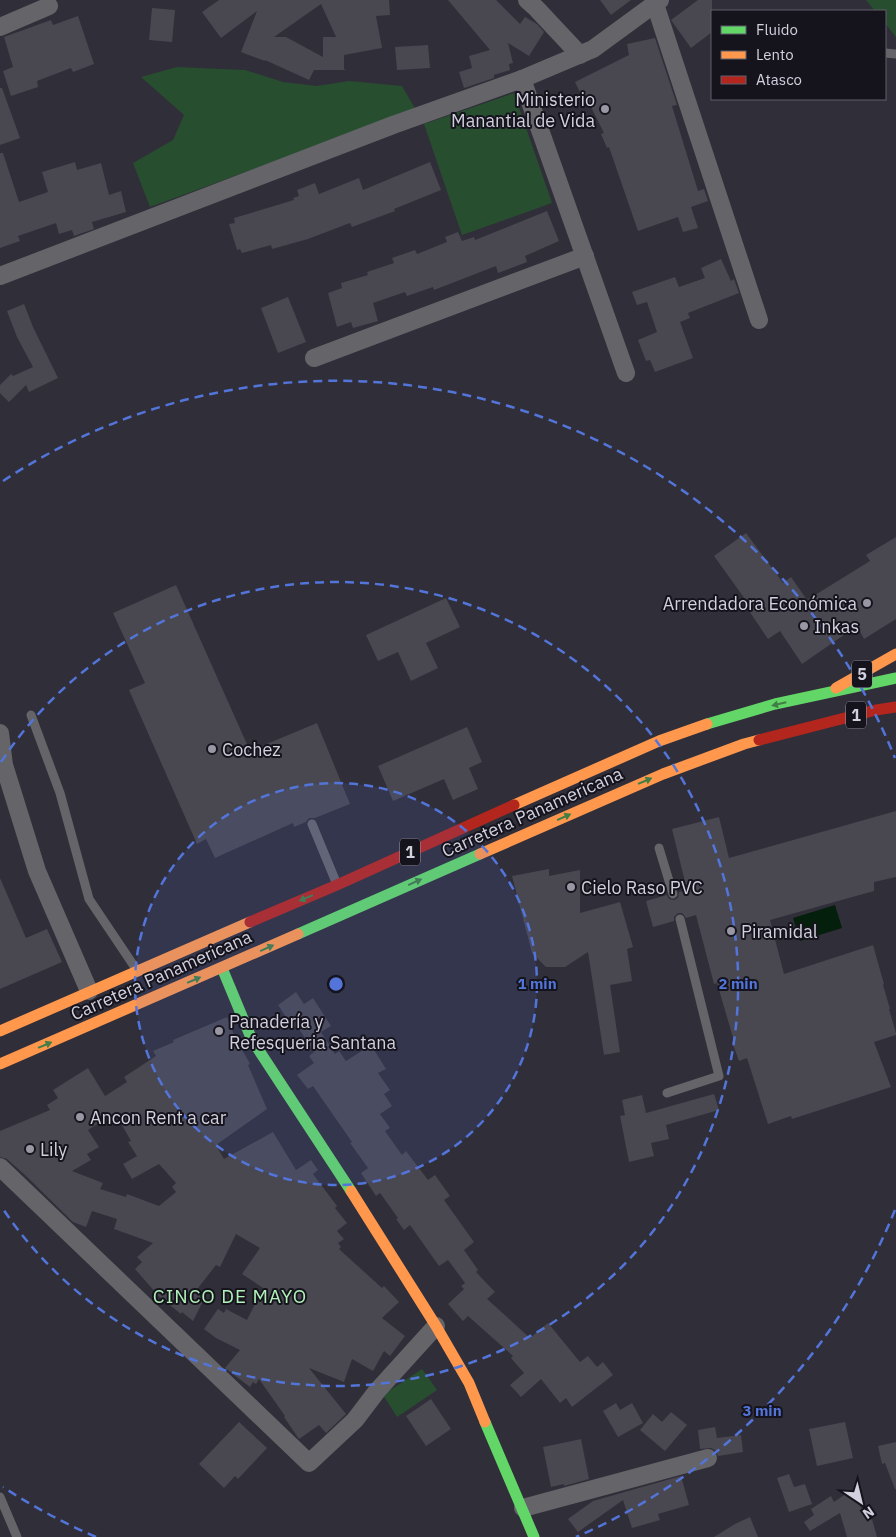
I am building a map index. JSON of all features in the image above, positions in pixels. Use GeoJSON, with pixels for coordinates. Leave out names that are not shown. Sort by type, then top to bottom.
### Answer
{"type":"FeatureCollection","features":[{"type":"Feature","properties":{"kind":"main road","name":"5"},"geometry":{"type":"LineString","coordinates":[[827,693],[896,654]]}},
{"type":"Feature","properties":{"kind":"main road","name":"Carretera Panamericana"},"geometry":{"type":"LineString","coordinates":[[0,1031],[90,990],[337,885],[659,741],[775,704],[896,678]]}},
{"type":"Feature","properties":{"kind":"main road"},"geometry":{"type":"LineString","coordinates":[[800,710],[826,702],[859,685]]}},
{"type":"Feature","properties":{"kind":"main road"},"geometry":{"type":"LineString","coordinates":[[816,725],[853,707],[896,697]]}},
{"type":"Feature","properties":{"kind":"main road","name":"Carretera Panamericana"},"geometry":{"type":"LineString","coordinates":[[0,1064],[663,774],[744,744],[876,710],[896,707]]}},
{"type":"Feature","properties":{"kind":"main road"},"geometry":{"type":"LineString","coordinates":[[728,738],[744,744],[752,731]]}},
{"type":"Feature","properties":{"kind":"main road"},"geometry":{"type":"LineString","coordinates":[[598,767],[676,747]]}},
{"type":"Feature","properties":{"kind":"main road"},"geometry":{"type":"LineString","coordinates":[[287,919],[328,898],[386,863]]}},
{"type":"Feature","properties":{"kind":"main road"},"geometry":{"type":"LineString","coordinates":[[232,948],[222,968],[249,1033],[436,1326],[469,1383],[534,1537]]}},
{"type":"Feature","properties":{"kind":"main road"},"geometry":{"type":"LineString","coordinates":[[200,964],[210,964],[222,968]]}},
{"type":"Feature","properties":{"kind":"main road"},"geometry":{"type":"LineString","coordinates":[[40,1013],[98,999],[126,988]]}},
{"type":"Feature","properties":{"kind":"street"},"geometry":{"type":"LineString","coordinates":[[527,0],[580,54]]}},
{"type":"Feature","properties":{"kind":"street"},"geometry":{"type":"LineString","coordinates":[[0,276],[393,126],[522,79],[593,48],[657,2],[759,320]]}},
{"type":"Feature","properties":{"kind":"street"},"geometry":{"type":"LineString","coordinates":[[0,27],[48,6]]}},
{"type":"Feature","properties":{"kind":"street"},"geometry":{"type":"LineString","coordinates":[[522,79],[626,373]]}},
{"type":"Feature","properties":{"kind":"street"},"geometry":{"type":"LineString","coordinates":[[314,358],[585,256]]}},
{"type":"Feature","properties":{"kind":"street"},"geometry":{"type":"LineString","coordinates":[[0,733],[4,765],[37,871],[90,990]]}},
{"type":"Feature","properties":{"kind":"street"},"geometry":{"type":"LineString","coordinates":[[0,1167],[309,1463],[354,1420],[377,1391],[436,1326]]}},
{"type":"Feature","properties":{"kind":"street"},"geometry":{"type":"LineString","coordinates":[[523,1508],[708,1458]]}},
{"type":"Feature","properties":{"kind":"lane"},"geometry":{"type":"LineString","coordinates":[[31,715],[60,793],[89,899],[137,970]]}},
{"type":"Feature","properties":{"kind":"lane"},"geometry":{"type":"LineString","coordinates":[[312,824],[337,885]]}},
{"type":"Feature","properties":{"kind":"lane"},"geometry":{"type":"LineString","coordinates":[[659,848],[673,894]]}},
{"type":"Feature","properties":{"kind":"lane"},"geometry":{"type":"LineString","coordinates":[[667,1092],[718,1076],[680,919]]}},
{"type":"Feature","properties":{"kind":"lane"},"geometry":{"type":"LineString","coordinates":[[0,1497],[17,1537]]}},
{"type":"Feature","properties":{"kind":"shaded area"},"geometry":{"type":"Polygon","coordinates":[[[866,0],[896,0],[896,37],[886,24],[886,10],[874,10],[866,0]]]}},
{"type":"Feature","properties":{"kind":"shaded area"},"geometry":{"type":"Polygon","coordinates":[[[177,67],[245,70],[283,82],[317,86],[349,81],[402,86],[416,110],[150,207],[133,163],[173,140],[184,115],[141,77],[177,67]]]}},
{"type":"Feature","properties":{"kind":"shaded area"},"geometry":{"type":"Polygon","coordinates":[[[514,93],[552,203],[462,235],[424,124],[514,93]]]}},
{"type":"Feature","properties":{"kind":"shaded area"},"geometry":{"type":"Polygon","coordinates":[[[835,905],[842,928],[800,941],[793,918],[835,905]]]}},
{"type":"Feature","properties":{"kind":"shaded area"},"geometry":{"type":"Polygon","coordinates":[[[422,1369],[437,1390],[397,1417],[383,1395],[422,1369]]]}},
{"type":"Feature","properties":{"kind":"building"},"geometry":{"type":"Polygon","coordinates":[[[219,0],[389,0],[390,15],[376,16],[382,48],[344,55],[344,69],[346,70],[314,70],[309,80],[265,60],[241,52],[257,11],[221,38],[202,12],[219,0]],[[321,4],[274,37],[286,37],[323,57],[323,37],[336,37],[321,4]]]}},
{"type":"Feature","properties":{"kind":"building"},"geometry":{"type":"Polygon","coordinates":[[[448,0],[496,0],[520,24],[525,17],[537,24],[544,32],[529,56],[508,43],[513,63],[509,64],[510,70],[494,75],[494,78],[464,88],[459,72],[472,68],[469,56],[490,50],[448,0]]]}},
{"type":"Feature","properties":{"kind":"building"},"geometry":{"type":"Polygon","coordinates":[[[600,0],[631,0],[611,15],[600,0]]]}},
{"type":"Feature","properties":{"kind":"building"},"geometry":{"type":"Polygon","coordinates":[[[698,0],[712,0],[711,33],[691,48],[671,20],[698,0]]]}},
{"type":"Feature","properties":{"kind":"building"},"geometry":{"type":"Polygon","coordinates":[[[152,8],[175,10],[172,42],[149,40],[152,8]]]}},
{"type":"Feature","properties":{"kind":"building"},"geometry":{"type":"Polygon","coordinates":[[[78,16],[94,64],[73,72],[71,68],[37,81],[38,87],[11,96],[3,71],[13,67],[4,37],[51,20],[53,25],[78,16]]]}},
{"type":"Feature","properties":{"kind":"building"},"geometry":{"type":"Polygon","coordinates":[[[655,38],[677,105],[672,106],[698,191],[704,189],[708,201],[691,207],[698,228],[683,232],[678,217],[638,231],[609,147],[607,148],[601,134],[604,133],[585,95],[582,96],[575,82],[629,55],[627,44],[655,38]]]}},
{"type":"Feature","properties":{"kind":"building"},"geometry":{"type":"Polygon","coordinates":[[[428,45],[430,68],[397,70],[395,47],[428,45]]]}},
{"type":"Feature","properties":{"kind":"building"},"geometry":{"type":"Polygon","coordinates":[[[0,88],[2,88],[20,138],[0,145],[0,88]]]}},
{"type":"Feature","properties":{"kind":"building"},"geometry":{"type":"Polygon","coordinates":[[[0,153],[3,153],[19,202],[48,192],[42,172],[75,162],[77,170],[101,163],[109,195],[121,191],[126,212],[92,222],[94,229],[74,236],[72,230],[59,234],[56,223],[18,236],[20,241],[0,248],[0,153]]]}},
{"type":"Feature","properties":{"kind":"building"},"geometry":{"type":"Polygon","coordinates":[[[430,162],[441,190],[394,209],[395,211],[352,227],[350,223],[308,239],[272,249],[271,245],[242,253],[240,249],[237,250],[229,224],[235,223],[234,218],[294,200],[293,198],[299,196],[297,190],[315,183],[319,194],[359,178],[363,190],[430,162]]]}},
{"type":"Feature","properties":{"kind":"building"},"geometry":{"type":"Polygon","coordinates":[[[547,211],[559,241],[525,256],[527,262],[498,273],[496,266],[434,290],[433,287],[407,296],[405,292],[373,303],[378,321],[353,328],[351,322],[337,327],[328,293],[342,288],[341,283],[368,275],[367,272],[394,263],[392,258],[415,250],[417,254],[447,242],[445,237],[458,232],[462,241],[474,237],[475,240],[547,211]]]}},
{"type":"Feature","properties":{"kind":"building"},"geometry":{"type":"Polygon","coordinates":[[[721,259],[731,281],[734,279],[739,293],[688,313],[690,318],[680,322],[693,358],[655,372],[650,360],[646,361],[638,340],[657,332],[647,302],[637,305],[632,292],[675,277],[679,287],[705,278],[701,268],[721,259]]]}},
{"type":"Feature","properties":{"kind":"building"},"geometry":{"type":"Polygon","coordinates":[[[288,297],[306,342],[278,353],[261,308],[288,297]]]}},
{"type":"Feature","properties":{"kind":"building"},"geometry":{"type":"Polygon","coordinates":[[[24,304],[58,378],[29,392],[26,385],[9,402],[0,393],[0,385],[11,374],[13,376],[33,367],[17,337],[7,311],[24,304]]]}},
{"type":"Feature","properties":{"kind":"building"},"geometry":{"type":"Polygon","coordinates":[[[746,533],[783,583],[791,577],[807,600],[870,561],[866,555],[896,537],[896,619],[864,639],[857,626],[802,664],[780,631],[768,639],[747,608],[750,606],[714,556],[746,533]]]}},
{"type":"Feature","properties":{"kind":"building"},"geometry":{"type":"Polygon","coordinates":[[[176,585],[250,751],[317,723],[350,804],[315,818],[309,818],[306,822],[294,827],[293,823],[215,858],[206,839],[197,844],[129,690],[145,683],[113,613],[176,585]]]}},
{"type":"Feature","properties":{"kind":"building"},"geometry":{"type":"Polygon","coordinates":[[[446,598],[460,627],[426,643],[438,668],[411,681],[398,652],[378,661],[366,635],[446,598]]]}},
{"type":"Feature","properties":{"kind":"building"},"geometry":{"type":"Polygon","coordinates":[[[467,727],[482,762],[469,768],[478,789],[453,800],[444,779],[393,801],[378,766],[467,727]]]}},
{"type":"Feature","properties":{"kind":"building"},"geometry":{"type":"Polygon","coordinates":[[[896,811],[896,877],[874,882],[874,891],[770,920],[784,974],[873,945],[896,1033],[896,1035],[874,1042],[891,1087],[792,1119],[791,1116],[768,1124],[747,1058],[739,1061],[732,1042],[734,1041],[717,983],[714,984],[696,915],[686,918],[682,913],[678,913],[674,917],[674,921],[653,927],[646,901],[667,895],[669,899],[674,900],[678,898],[679,892],[687,890],[672,829],[719,817],[729,858],[896,811]]]}},
{"type":"Feature","properties":{"kind":"building"},"geometry":{"type":"Polygon","coordinates":[[[549,869],[549,876],[580,870],[580,913],[620,902],[633,947],[627,949],[632,981],[610,985],[620,1052],[604,1055],[588,952],[565,967],[546,967],[532,953],[512,876],[549,869]]]}},
{"type":"Feature","properties":{"kind":"building"},"geometry":{"type":"Polygon","coordinates":[[[0,878],[26,938],[47,929],[62,962],[0,989],[0,878]]]}},
{"type":"Feature","properties":{"kind":"building"},"geometry":{"type":"Polygon","coordinates":[[[296,992],[304,1004],[313,998],[331,1026],[321,1032],[335,1054],[339,1051],[346,1061],[371,1045],[386,1069],[378,1073],[390,1090],[384,1094],[392,1106],[380,1114],[390,1128],[385,1131],[402,1155],[406,1151],[428,1180],[435,1175],[450,1196],[444,1200],[474,1242],[464,1250],[478,1270],[476,1272],[495,1292],[487,1299],[530,1338],[548,1323],[580,1362],[588,1356],[597,1367],[603,1362],[613,1375],[572,1407],[566,1398],[560,1403],[541,1379],[521,1397],[510,1385],[524,1373],[511,1358],[513,1356],[468,1316],[463,1321],[448,1304],[464,1289],[461,1286],[465,1283],[448,1260],[439,1266],[410,1225],[404,1230],[380,1193],[376,1196],[361,1173],[368,1168],[350,1143],[352,1142],[313,1086],[308,1089],[297,1075],[314,1063],[309,1056],[314,1052],[297,1026],[293,1028],[278,1005],[296,992]]]}},
{"type":"Feature","properties":{"kind":"building"},"geometry":{"type":"Polygon","coordinates":[[[227,1017],[236,1040],[250,1064],[248,1065],[267,1109],[216,1145],[224,1159],[273,1132],[296,1170],[311,1160],[318,1170],[313,1174],[347,1223],[337,1231],[344,1239],[338,1243],[341,1247],[339,1249],[382,1288],[384,1286],[399,1302],[382,1318],[405,1336],[390,1356],[384,1351],[373,1371],[352,1359],[344,1382],[309,1368],[346,1414],[326,1433],[319,1425],[299,1439],[259,1379],[256,1384],[253,1382],[250,1387],[225,1368],[240,1350],[216,1338],[204,1329],[218,1309],[224,1313],[226,1309],[247,1320],[263,1288],[242,1274],[260,1248],[236,1234],[220,1267],[216,1265],[195,1292],[204,1299],[193,1321],[156,1294],[135,1269],[142,1262],[137,1257],[153,1243],[114,1229],[117,1219],[92,1211],[86,1227],[73,1222],[25,1175],[7,1159],[0,1157],[0,1131],[50,1110],[47,1105],[58,1098],[53,1090],[88,1068],[105,1096],[127,1082],[124,1077],[156,1056],[153,1051],[174,1042],[173,1040],[227,1017]],[[115,1113],[88,1130],[99,1147],[87,1154],[91,1160],[72,1171],[103,1183],[100,1189],[126,1197],[127,1194],[159,1206],[176,1192],[172,1187],[176,1183],[159,1164],[132,1179],[123,1164],[137,1156],[128,1142],[131,1141],[115,1113]]]}},
{"type":"Feature","properties":{"kind":"building"},"geometry":{"type":"Polygon","coordinates":[[[714,1094],[719,1110],[666,1125],[669,1139],[651,1143],[654,1156],[629,1162],[620,1116],[625,1115],[622,1100],[642,1095],[646,1113],[714,1094]]]}},
{"type":"Feature","properties":{"kind":"building"},"geometry":{"type":"Polygon","coordinates":[[[431,1399],[451,1429],[426,1446],[406,1416],[431,1399]]]}},
{"type":"Feature","properties":{"kind":"building"},"geometry":{"type":"Polygon","coordinates":[[[616,1403],[620,1410],[632,1403],[643,1423],[618,1437],[603,1411],[616,1403]]]}},
{"type":"Feature","properties":{"kind":"building"},"geometry":{"type":"Polygon","coordinates":[[[671,1412],[687,1425],[665,1451],[640,1430],[653,1414],[662,1422],[671,1412]]]}},
{"type":"Feature","properties":{"kind":"building"},"geometry":{"type":"Polygon","coordinates":[[[239,1422],[267,1448],[238,1479],[235,1476],[224,1488],[199,1464],[239,1422]]]}},
{"type":"Feature","properties":{"kind":"building"},"geometry":{"type":"Polygon","coordinates":[[[845,1422],[853,1458],[817,1466],[809,1429],[845,1422]]]}},
{"type":"Feature","properties":{"kind":"building"},"geometry":{"type":"Polygon","coordinates":[[[715,1427],[717,1438],[741,1435],[743,1452],[718,1456],[716,1451],[711,1448],[700,1449],[698,1430],[715,1427]]]}},
{"type":"Feature","properties":{"kind":"building"},"geometry":{"type":"Polygon","coordinates":[[[581,1439],[589,1479],[564,1486],[564,1484],[551,1487],[543,1447],[581,1439]]]}},
{"type":"Feature","properties":{"kind":"building"},"geometry":{"type":"Polygon","coordinates":[[[896,1442],[895,1489],[885,1463],[882,1464],[878,1446],[896,1442]]]}},
{"type":"Feature","properties":{"kind":"building"},"geometry":{"type":"Polygon","coordinates":[[[789,1474],[794,1487],[805,1484],[812,1504],[789,1512],[777,1478],[789,1474]]]}},
{"type":"Feature","properties":{"kind":"building"},"geometry":{"type":"Polygon","coordinates":[[[681,1476],[689,1505],[658,1514],[660,1520],[632,1528],[623,1500],[578,1532],[568,1519],[593,1501],[681,1476]]]}},
{"type":"Feature","properties":{"kind":"building"},"geometry":{"type":"Polygon","coordinates":[[[850,1491],[869,1520],[872,1519],[877,1537],[847,1537],[840,1513],[810,1531],[804,1522],[814,1515],[811,1509],[831,1496],[834,1502],[850,1491]]]}},
{"type":"Feature","properties":{"kind":"building"},"geometry":{"type":"Polygon","coordinates":[[[750,1517],[758,1537],[714,1537],[735,1524],[750,1517]]]}},
{"type":"Feature","properties":{"kind":"traffic: fast"},"geometry":{"type":"LineString","coordinates":[[707,724],[775,704],[896,678]]}},
{"type":"Feature","properties":{"kind":"traffic: fast"},"geometry":{"type":"LineString","coordinates":[[298,934],[480,854]]}},
{"type":"Feature","properties":{"kind":"traffic: fast"},"geometry":{"type":"LineString","coordinates":[[222,968],[249,1033],[258,1049],[351,1191]]}},
{"type":"Feature","properties":{"kind":"traffic: fast"},"geometry":{"type":"LineString","coordinates":[[485,1422],[534,1537]]}},
{"type":"Feature","properties":{"kind":"traffic: slow"},"geometry":{"type":"LineString","coordinates":[[836,688],[896,654]]}},
{"type":"Feature","properties":{"kind":"traffic: slow"},"geometry":{"type":"LineString","coordinates":[[514,805],[659,741],[707,724]]}},
{"type":"Feature","properties":{"kind":"traffic: slow"},"geometry":{"type":"LineString","coordinates":[[480,854],[663,774],[759,740]]}},
{"type":"Feature","properties":{"kind":"traffic: slow"},"geometry":{"type":"LineString","coordinates":[[0,1031],[250,922]]}},
{"type":"Feature","properties":{"kind":"traffic: slow"},"geometry":{"type":"LineString","coordinates":[[0,1064],[298,934]]}},
{"type":"Feature","properties":{"kind":"traffic: slow"},"geometry":{"type":"LineString","coordinates":[[351,1191],[436,1326],[469,1383],[485,1422]]}},
{"type":"Feature","properties":{"kind":"traffic: jam"},"geometry":{"type":"LineString","coordinates":[[759,740],[876,710],[896,707]]}},
{"type":"Feature","properties":{"kind":"traffic: jam"},"geometry":{"type":"LineString","coordinates":[[250,922],[514,805]]}},
{"type":"Feature","properties":{"kind":"place","name":"Ministerio Manantial de Vida"},"geometry":{"type":"Point","coordinates":[605,109]}},
{"type":"Feature","properties":{"kind":"place","name":"Arrendadora Económica"},"geometry":{"type":"Point","coordinates":[867,603]}},
{"type":"Feature","properties":{"kind":"place","name":"Inkas"},"geometry":{"type":"Point","coordinates":[804,626]}},
{"type":"Feature","properties":{"kind":"place","name":"Cochez"},"geometry":{"type":"Point","coordinates":[212,749]}},
{"type":"Feature","properties":{"kind":"place","name":"Cielo Raso PVC"},"geometry":{"type":"Point","coordinates":[571,887]}},
{"type":"Feature","properties":{"kind":"place","name":"Piramidal"},"geometry":{"type":"Point","coordinates":[731,931]}},
{"type":"Feature","properties":{"kind":"place","name":"Panadería y Refesqueria Santana"},"geometry":{"type":"Point","coordinates":[219,1031]}},
{"type":"Feature","properties":{"kind":"place","name":"Ancon Rent a car"},"geometry":{"type":"Point","coordinates":[80,1117]}},
{"type":"Feature","properties":{"kind":"place","name":"Lily"},"geometry":{"type":"Point","coordinates":[30,1149]}},
{"type":"Feature","properties":{"kind":"district","name":"CINCO DE MAYO"},"geometry":{"type":"Point","coordinates":[230,1296]}}]}
